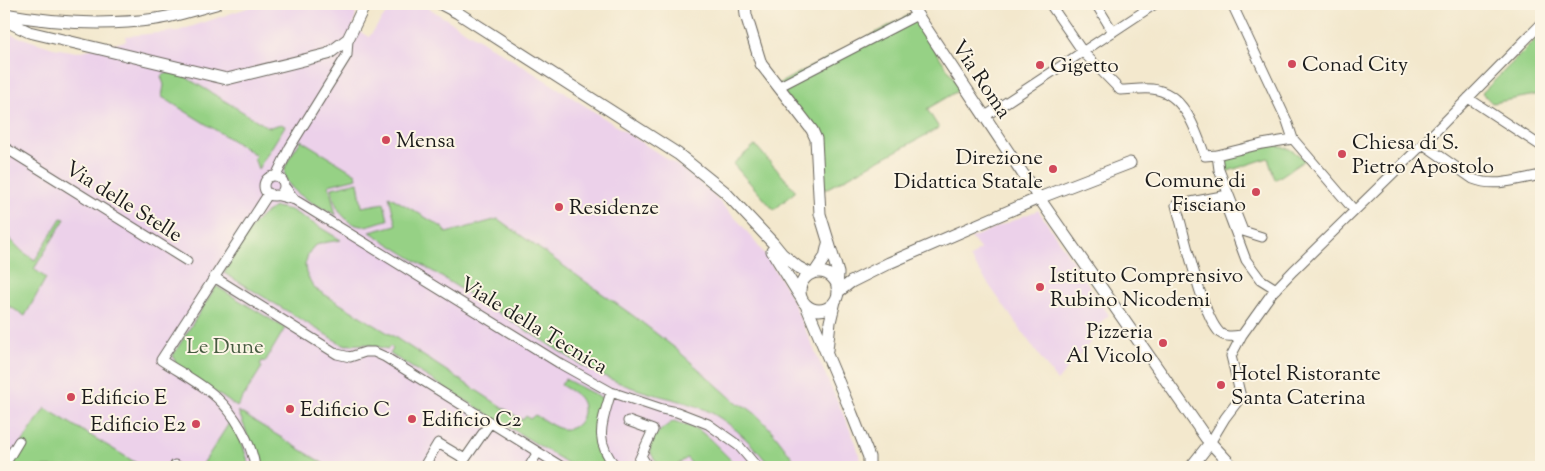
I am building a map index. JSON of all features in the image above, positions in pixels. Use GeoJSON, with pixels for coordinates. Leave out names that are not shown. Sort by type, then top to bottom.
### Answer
{"type":"FeatureCollection","features":[{"type":"Feature","properties":{"kind":"street"},"geometry":{"type":"LineString","coordinates":[[4,14],[28,18],[109,24],[158,19],[216,4]]}},
{"type":"Feature","properties":{"kind":"street"},"geometry":{"type":"LineString","coordinates":[[272,194],[265,188],[265,182],[270,177],[276,176],[290,147],[347,55],[348,39],[365,4]]}},
{"type":"Feature","properties":{"kind":"street"},"geometry":{"type":"LineString","coordinates":[[441,4],[678,154],[724,192],[782,254],[798,267],[813,273],[828,274],[832,277],[837,293]]}},
{"type":"Feature","properties":{"kind":"street"},"geometry":{"type":"LineString","coordinates":[[448,4],[458,13]]}},
{"type":"Feature","properties":{"kind":"street"},"geometry":{"type":"LineString","coordinates":[[745,4],[761,64],[812,130],[816,139],[820,214],[838,273],[837,293],[830,322],[827,352]]}},
{"type":"Feature","properties":{"kind":"street","name":"Via Roma"},"geometry":{"type":"LineString","coordinates":[[910,4],[1039,198],[1210,443],[1233,467]]}},
{"type":"Feature","properties":{"kind":"street"},"geometry":{"type":"LineString","coordinates":[[1050,4],[1083,52],[1120,90],[1153,89],[1173,97],[1188,114],[1206,156],[1293,139]]}},
{"type":"Feature","properties":{"kind":"street"},"geometry":{"type":"LineString","coordinates":[[1096,4],[1113,32]]}},
{"type":"Feature","properties":{"kind":"street"},"geometry":{"type":"LineString","coordinates":[[984,117],[1155,4]]}},
{"type":"Feature","properties":{"kind":"street"},"geometry":{"type":"LineString","coordinates":[[1232,4],[1287,121],[1293,139],[1354,210]]}},
{"type":"Feature","properties":{"kind":"street"},"geometry":{"type":"LineString","coordinates":[[778,87],[917,15]]}},
{"type":"Feature","properties":{"kind":"street"},"geometry":{"type":"LineString","coordinates":[[4,20],[29,32],[227,79],[328,54],[348,39]]}},
{"type":"Feature","properties":{"kind":"street"},"geometry":{"type":"LineString","coordinates":[[1191,467],[1210,443],[1225,418],[1241,397],[1231,356],[1242,335],[1276,289],[1541,24]]}},
{"type":"Feature","properties":{"kind":"street"},"geometry":{"type":"LineString","coordinates":[[1468,98],[1541,146]]}},
{"type":"Feature","properties":{"kind":"street"},"geometry":{"type":"LineString","coordinates":[[1423,144],[1473,178],[1486,182],[1500,183],[1541,175]]}},
{"type":"Feature","properties":{"kind":"street","name":"Via delle Stelle"},"geometry":{"type":"LineString","coordinates":[[4,147],[187,260]]}},
{"type":"Feature","properties":{"kind":"street"},"geometry":{"type":"LineString","coordinates":[[1217,155],[1219,170],[1242,231],[1262,237]]}},
{"type":"Feature","properties":{"kind":"street"},"geometry":{"type":"LineString","coordinates":[[828,242],[826,257],[813,273],[805,278],[800,286],[803,301],[811,309],[821,310],[829,307],[837,293],[851,282],[890,263],[1039,198],[1130,163]]}},
{"type":"Feature","properties":{"kind":"street","name":"Viale della Tecnica"},"geometry":{"type":"LineString","coordinates":[[276,176],[282,179],[284,186],[295,200]]}},
{"type":"Feature","properties":{"kind":"street"},"geometry":{"type":"LineString","coordinates":[[255,467],[243,430],[216,397],[161,360],[214,277],[272,194],[282,192],[284,186]]}},
{"type":"Feature","properties":{"kind":"street","name":"Viale della Tecnica"},"geometry":{"type":"LineString","coordinates":[[272,194],[295,200],[558,364],[611,392],[677,412],[708,424],[739,446],[757,467]]}},
{"type":"Feature","properties":{"kind":"street"},"geometry":{"type":"LineString","coordinates":[[1191,202],[1222,196],[1246,260],[1260,279],[1276,289]]}},
{"type":"Feature","properties":{"kind":"street"},"geometry":{"type":"LineString","coordinates":[[1176,205],[1209,316],[1220,333],[1228,337],[1242,335]]}},
{"type":"Feature","properties":{"kind":"street"},"geometry":{"type":"LineString","coordinates":[[763,234],[769,247],[803,301],[827,352],[869,457],[869,467]]}},
{"type":"Feature","properties":{"kind":"street"},"geometry":{"type":"LineString","coordinates":[[214,277],[336,354],[350,357],[365,352],[374,352],[385,357],[562,467]]}},
{"type":"Feature","properties":{"kind":"street"},"geometry":{"type":"LineString","coordinates":[[611,392],[601,427],[603,448],[616,467]]}},
{"type":"Feature","properties":{"kind":"street"},"geometry":{"type":"LineString","coordinates":[[628,421],[653,430],[636,467]]}},
{"type":"Feature","properties":{"kind":"street"},"geometry":{"type":"LineString","coordinates":[[426,462],[438,443],[465,459],[490,423]]}},
{"type":"Feature","properties":{"kind":"street"},"geometry":{"type":"LineString","coordinates":[[4,466],[19,441]]}},
{"type":"Feature","properties":{"kind":"street"},"geometry":{"type":"LineString","coordinates":[[528,467],[538,452]]}},
{"type":"Feature","properties":{"kind":"street"},"geometry":{"type":"LineString","coordinates":[[641,456],[648,467]]}},
{"type":"Feature","properties":{"kind":"shaded area"},"geometry":{"type":"Polygon","coordinates":[[[259,4],[340,4],[356,14],[353,28],[369,37],[393,4],[422,4],[553,85],[681,168],[709,191],[741,224],[766,256],[788,291],[856,443],[862,467],[4,467],[4,32],[53,48],[77,52],[126,41],[126,36],[178,31],[259,4]]]}},
{"type":"Feature","properties":{"kind":"shaded area","name":"Istituto Comprensivo Rubino Nicodemi"},"geometry":{"type":"Polygon","coordinates":[[[1038,210],[1109,315],[1099,324],[1090,343],[1057,381],[970,258],[980,249],[971,238],[1038,210]]]}},
{"type":"Feature","properties":{"kind":"green space"},"geometry":{"type":"Polygon","coordinates":[[[911,14],[961,89],[927,109],[939,128],[822,191],[821,143],[778,84],[911,14]]]}},
{"type":"Feature","properties":{"kind":"green space"},"geometry":{"type":"Polygon","coordinates":[[[1541,34],[1541,94],[1492,103],[1482,93],[1541,34]]]}},
{"type":"Feature","properties":{"kind":"green space"},"geometry":{"type":"Polygon","coordinates":[[[174,70],[266,126],[270,127],[281,124],[285,126],[258,169],[254,158],[256,155],[162,97],[164,85],[161,76],[174,70]]]}},
{"type":"Feature","properties":{"kind":"green space"},"geometry":{"type":"Polygon","coordinates":[[[301,140],[356,174],[357,178],[329,185],[336,215],[303,197],[288,184],[285,168],[301,140]]]}},
{"type":"Feature","properties":{"kind":"green space"},"geometry":{"type":"Polygon","coordinates":[[[755,145],[796,191],[774,210],[733,164],[755,145]]]}},
{"type":"Feature","properties":{"kind":"green space"},"geometry":{"type":"Polygon","coordinates":[[[1273,145],[1282,146],[1305,160],[1275,180],[1268,158],[1222,173],[1220,159],[1273,145]]]}},
{"type":"Feature","properties":{"kind":"green space"},"geometry":{"type":"Polygon","coordinates":[[[358,182],[362,207],[384,203],[388,220],[361,226],[349,221],[340,212],[334,200],[332,188],[358,182]]]}},
{"type":"Feature","properties":{"kind":"green space"},"geometry":{"type":"Polygon","coordinates":[[[389,196],[442,227],[446,233],[498,219],[635,317],[675,348],[738,404],[754,413],[780,441],[799,467],[771,467],[737,431],[721,418],[704,409],[632,388],[583,366],[370,232],[396,225],[389,196]]]}},
{"type":"Feature","properties":{"kind":"green space"},"geometry":{"type":"Polygon","coordinates":[[[276,207],[291,210],[341,240],[314,246],[308,254],[305,265],[306,273],[314,288],[393,336],[522,420],[526,416],[530,419],[535,415],[563,429],[569,429],[578,424],[583,414],[582,404],[576,395],[561,385],[565,379],[604,399],[597,427],[597,441],[609,467],[574,467],[390,354],[393,349],[390,346],[388,349],[366,344],[343,345],[224,273],[252,226],[267,212],[276,207]]]}},
{"type":"Feature","properties":{"kind":"green space"},"geometry":{"type":"Polygon","coordinates":[[[61,218],[65,219],[34,269],[46,278],[25,316],[4,303],[4,233],[23,252],[35,260],[61,218]]]}},
{"type":"Feature","properties":{"kind":"green space","name":"Le Dune"},"geometry":{"type":"Polygon","coordinates":[[[216,286],[285,328],[265,362],[262,361],[260,365],[262,367],[237,407],[176,365],[173,355],[216,286]]]}},
{"type":"Feature","properties":{"kind":"green space"},"geometry":{"type":"Polygon","coordinates":[[[45,408],[143,467],[6,467],[45,408]]]}},
{"type":"Feature","properties":{"kind":"green space"},"geometry":{"type":"Polygon","coordinates":[[[238,411],[329,467],[258,467],[238,411]]]}},
{"type":"Feature","properties":{"kind":"green space"},"geometry":{"type":"Polygon","coordinates":[[[231,420],[238,431],[250,467],[201,467],[231,420]]]}},
{"type":"Feature","properties":{"kind":"green space"},"geometry":{"type":"Polygon","coordinates":[[[674,421],[699,430],[738,467],[694,467],[687,458],[674,467],[669,464],[660,467],[651,453],[651,443],[657,434],[674,421]]]}},
{"type":"Feature","properties":{"kind":"place","name":"Conad City"},"geometry":{"type":"Point","coordinates":[1292,64]}},
{"type":"Feature","properties":{"kind":"place","name":"Gigetto"},"geometry":{"type":"Point","coordinates":[1040,65]}},
{"type":"Feature","properties":{"kind":"place","name":"Mensa"},"geometry":{"type":"Point","coordinates":[386,140]}},
{"type":"Feature","properties":{"kind":"place","name":"Chiesa di S. Pietro Apostolo"},"geometry":{"type":"Point","coordinates":[1342,154]}},
{"type":"Feature","properties":{"kind":"place","name":"Direzione Didattica Statale"},"geometry":{"type":"Point","coordinates":[1053,169]}},
{"type":"Feature","properties":{"kind":"place","name":"Comune di Fisciano"},"geometry":{"type":"Point","coordinates":[1256,192]}},
{"type":"Feature","properties":{"kind":"place","name":"Residenze"},"geometry":{"type":"Point","coordinates":[559,207]}},
{"type":"Feature","properties":{"kind":"place","name":"Istituto Comprensivo Rubino Nicodemi"},"geometry":{"type":"Point","coordinates":[1040,287]}},
{"type":"Feature","properties":{"kind":"place","name":"Pizzeria Al Vicolo"},"geometry":{"type":"Point","coordinates":[1163,343]}},
{"type":"Feature","properties":{"kind":"place","name":"Hotel Ristorante Santa Caterina"},"geometry":{"type":"Point","coordinates":[1221,385]}},
{"type":"Feature","properties":{"kind":"place","name":"Edificio E"},"geometry":{"type":"Point","coordinates":[71,397]}},
{"type":"Feature","properties":{"kind":"place","name":"Edificio C"},"geometry":{"type":"Point","coordinates":[290,409]}},
{"type":"Feature","properties":{"kind":"place","name":"Edificio C2"},"geometry":{"type":"Point","coordinates":[412,419]}},
{"type":"Feature","properties":{"kind":"place","name":"Edificio E2"},"geometry":{"type":"Point","coordinates":[196,424]}}]}
